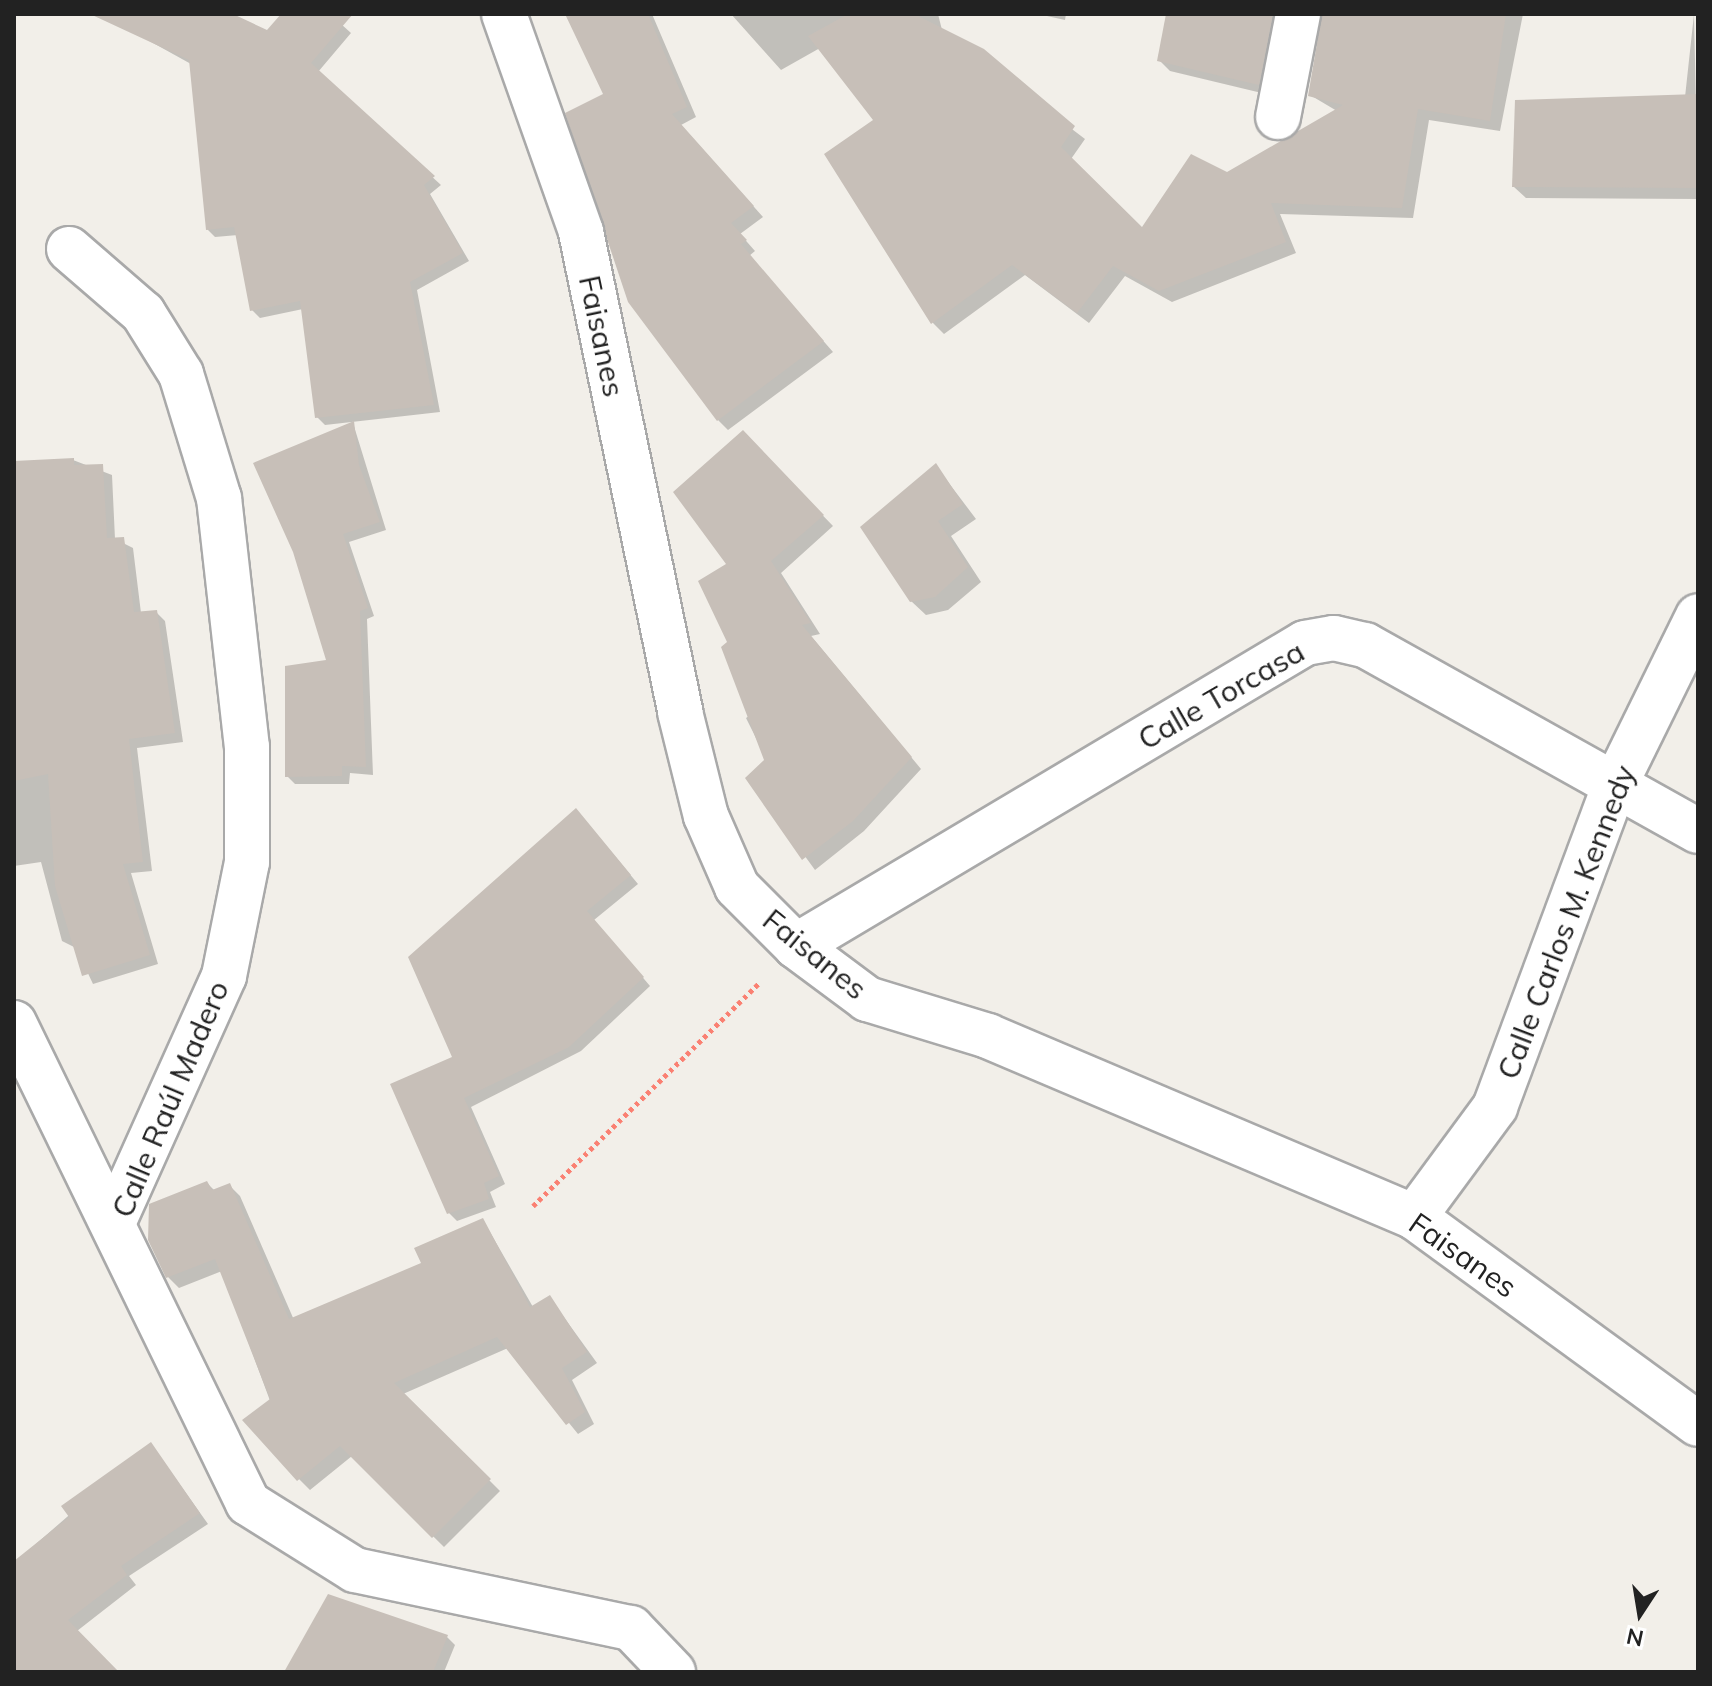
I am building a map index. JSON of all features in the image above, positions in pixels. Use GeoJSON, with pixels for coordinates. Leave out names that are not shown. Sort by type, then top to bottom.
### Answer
{"type":"FeatureCollection","features":[{"type":"Feature","properties":{"kind":"street","name":"Faisanes"},"geometry":{"type":"LineString","coordinates":[[504,14],[581,232],[706,816],[737,887],[796,946],[867,999],[988,1036],[1414,1217],[1698,1424]]}},
{"type":"Feature","properties":{"kind":"street"},"geometry":{"type":"LineString","coordinates":[[1278,117],[1298,14]]}},
{"type":"Feature","properties":{"kind":"street","name":"Calle Raúl Madero"},"geometry":{"type":"LineString","coordinates":[[69,249],[143,313],[181,374],[219,498],[247,747],[247,862],[224,976],[113,1223],[248,1503],[355,1570],[631,1628],[673,1672]]}},
{"type":"Feature","properties":{"kind":"street","name":"Calle Carlos M. Kennedy"},"geometry":{"type":"LineString","coordinates":[[1414,1217],[1495,1107],[1615,785],[1698,616]]}},
{"type":"Feature","properties":{"kind":"street","name":"Calle Torcasa"},"geometry":{"type":"LineString","coordinates":[[796,946],[1305,643],[1334,638],[1365,645],[1698,831]]}},
{"type":"Feature","properties":{"kind":"street"},"geometry":{"type":"LineString","coordinates":[[14,1023],[113,1223]]}},
{"type":"Feature","properties":{"kind":"path"},"geometry":{"type":"LineString","coordinates":[[533,1206],[796,946]]}},
{"type":"Feature","properties":{"kind":"building"},"geometry":{"type":"Polygon","coordinates":[[[90,14],[233,14],[267,30],[281,14],[353,14],[311,63],[435,176],[424,185],[463,253],[410,282],[434,405],[315,418],[300,301],[250,311],[234,227],[206,230],[189,60],[90,14]]]}},
{"type":"Feature","properties":{"kind":"building"},"geometry":{"type":"Polygon","coordinates":[[[565,14],[648,14],[687,107],[672,114],[754,206],[731,223],[747,240],[741,244],[824,341],[717,421],[628,302],[565,113],[603,94],[565,14]]]}},
{"type":"Feature","properties":{"kind":"building"},"geometry":{"type":"Polygon","coordinates":[[[848,14],[914,14],[984,49],[1075,126],[1061,147],[1142,227],[1191,154],[1227,172],[1343,105],[1308,96],[1322,14],[1506,14],[1490,121],[1418,109],[1402,208],[1271,203],[1286,242],[1159,291],[1113,266],[1077,313],[1012,265],[931,324],[824,154],[873,120],[808,36],[848,14]]]}},
{"type":"Feature","properties":{"kind":"building"},"geometry":{"type":"Polygon","coordinates":[[[1166,14],[1273,14],[1259,85],[1157,61],[1166,14]]]}},
{"type":"Feature","properties":{"kind":"building"},"geometry":{"type":"Polygon","coordinates":[[[1698,94],[1698,188],[1512,187],[1515,100],[1698,94]]]}},
{"type":"Feature","properties":{"kind":"building"},"geometry":{"type":"Polygon","coordinates":[[[354,421],[359,465],[380,522],[343,534],[368,608],[360,611],[366,767],[342,766],[342,776],[285,777],[285,666],[326,660],[293,552],[253,463],[354,421]]]}},
{"type":"Feature","properties":{"kind":"building"},"geometry":{"type":"Polygon","coordinates":[[[743,430],[824,515],[771,561],[811,623],[802,625],[912,757],[853,821],[802,860],[745,778],[764,760],[721,647],[727,642],[698,581],[726,564],[673,492],[743,430]]]}},
{"type":"Feature","properties":{"kind":"building"},"geometry":{"type":"Polygon","coordinates":[[[74,458],[74,465],[103,464],[107,538],[124,537],[134,612],[157,610],[175,733],[129,739],[143,862],[123,864],[150,955],[82,976],[55,886],[48,774],[14,781],[14,461],[74,458]]]}},
{"type":"Feature","properties":{"kind":"building"},"geometry":{"type":"Polygon","coordinates":[[[936,463],[963,504],[938,521],[968,567],[935,597],[910,602],[860,527],[936,463]]]}},
{"type":"Feature","properties":{"kind":"building"},"geometry":{"type":"Polygon","coordinates":[[[576,808],[631,875],[587,911],[644,977],[569,1047],[464,1098],[499,1176],[484,1183],[489,1199],[447,1214],[390,1084],[452,1057],[408,957],[576,808]]]}},
{"type":"Feature","properties":{"kind":"building"},"geometry":{"type":"Polygon","coordinates":[[[207,1181],[212,1190],[230,1183],[289,1319],[421,1263],[414,1248],[483,1218],[530,1307],[550,1295],[587,1352],[562,1368],[585,1412],[566,1425],[497,1337],[394,1383],[491,1479],[432,1538],[340,1446],[297,1481],[242,1420],[270,1399],[215,1259],[166,1278],[148,1240],[149,1204],[207,1181]]]}},
{"type":"Feature","properties":{"kind":"building"},"geometry":{"type":"Polygon","coordinates":[[[151,1442],[200,1513],[121,1566],[127,1575],[68,1620],[119,1672],[14,1672],[14,1561],[69,1517],[61,1506],[151,1442]]]}},
{"type":"Feature","properties":{"kind":"building"},"geometry":{"type":"Polygon","coordinates":[[[328,1594],[448,1635],[433,1672],[284,1672],[328,1594]]]}}]}
